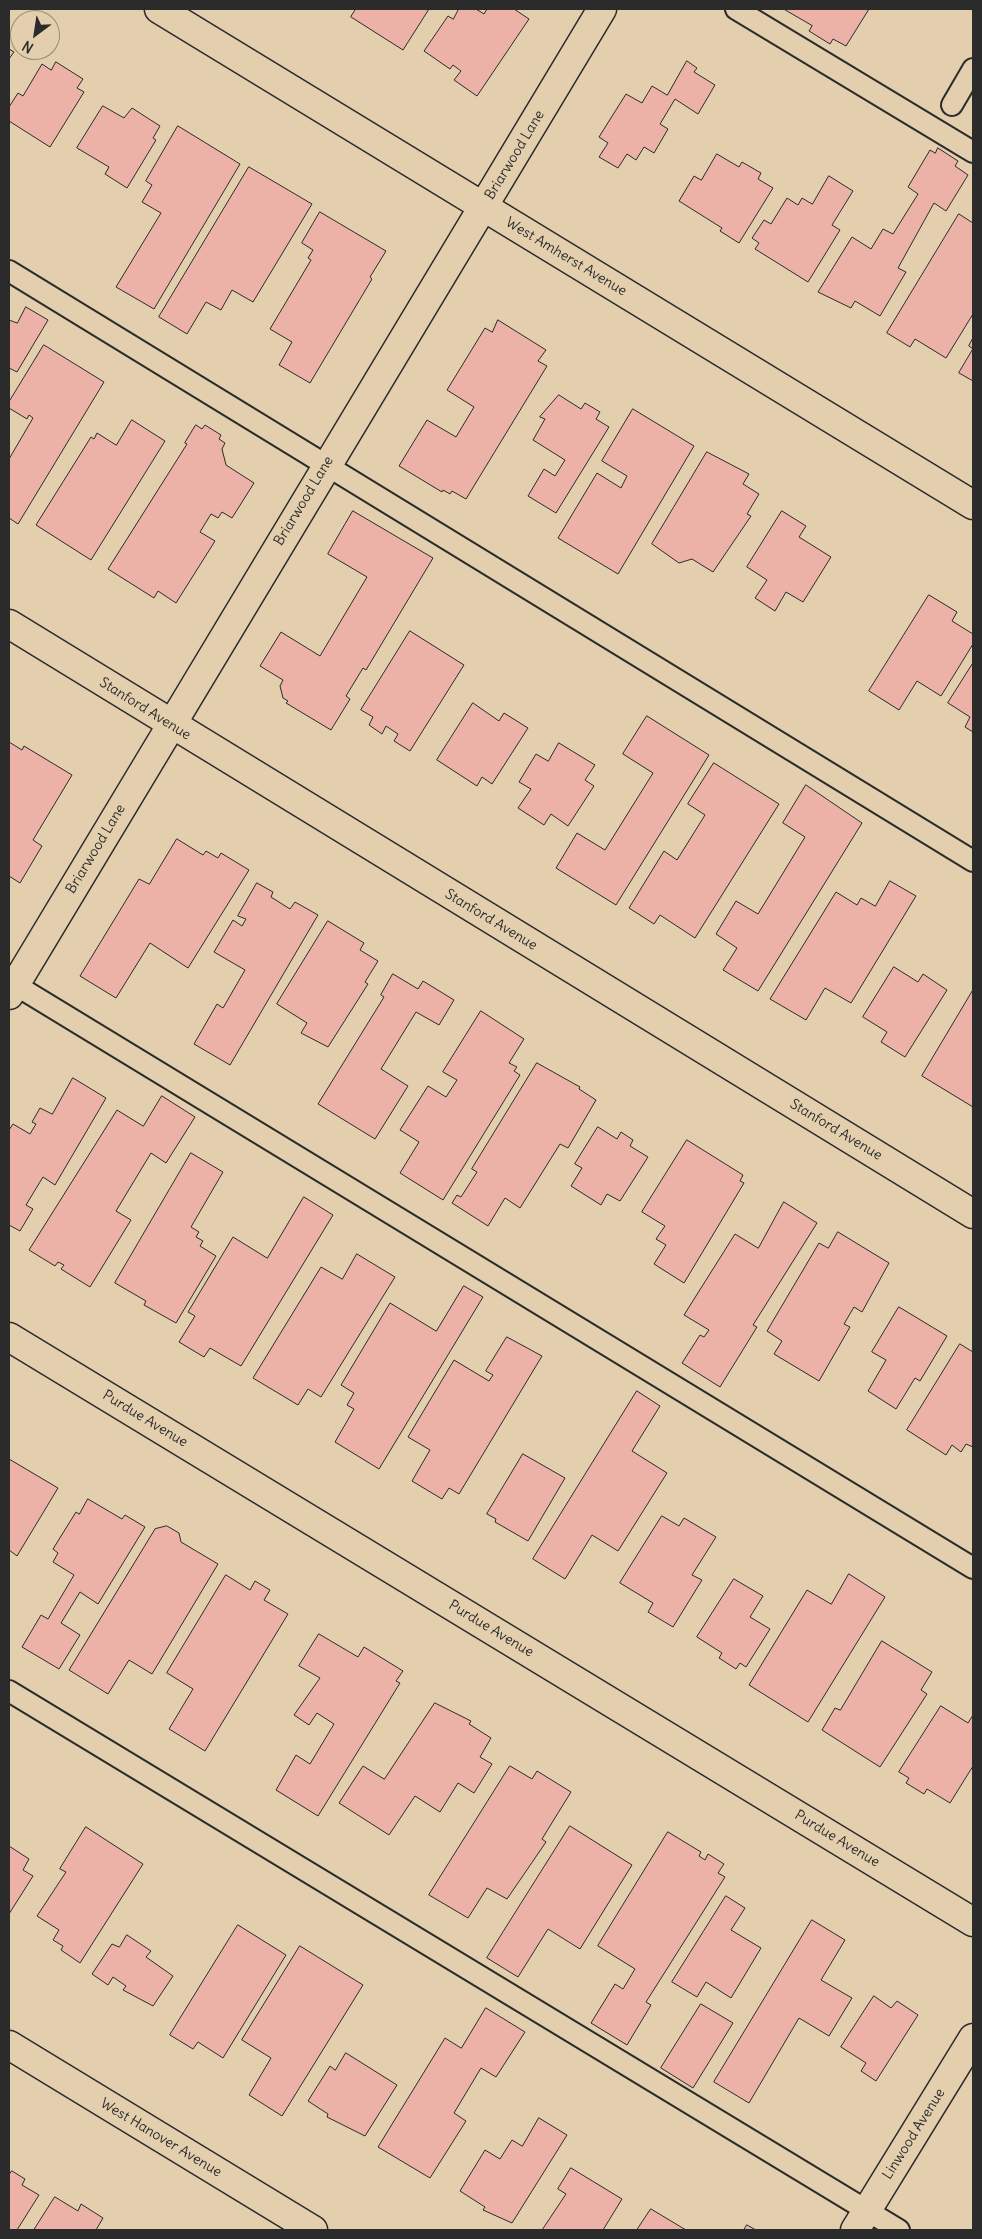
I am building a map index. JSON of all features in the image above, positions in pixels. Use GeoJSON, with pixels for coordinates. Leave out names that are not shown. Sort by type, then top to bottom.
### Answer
{"type":"FeatureCollection","features":[{"type":"Feature","properties":{"kind":"street","name":"West Amherst Avenue"},"geometry":{"type":"LineString","coordinates":[[159,9],[973,505]]}},
{"type":"Feature","properties":{"kind":"street","name":"Briarwood Lane"},"geometry":{"type":"LineString","coordinates":[[11,987],[325,466],[485,207],[602,9]]}},
{"type":"Feature","properties":{"kind":"street","name":"Stanford Avenue"},"geometry":{"type":"LineString","coordinates":[[9,624],[170,725],[973,1214]]}},
{"type":"Feature","properties":{"kind":"street","name":"Purdue Avenue"},"geometry":{"type":"LineString","coordinates":[[9,1337],[973,1922]]}},
{"type":"Feature","properties":{"kind":"street","name":"Linwood Avenue"},"geometry":{"type":"LineString","coordinates":[[861,2220],[973,2038]]}},
{"type":"Feature","properties":{"kind":"street","name":"West Hanover Avenue"},"geometry":{"type":"LineString","coordinates":[[9,2045],[313,2230]]}},
{"type":"Feature","properties":{"kind":"lane"},"geometry":{"type":"LineString","coordinates":[[736,9],[973,152]]}},
{"type":"Feature","properties":{"kind":"lane"},"geometry":{"type":"LineString","coordinates":[[952,105],[973,69]]}},
{"type":"Feature","properties":{"kind":"lane"},"geometry":{"type":"LineString","coordinates":[[9,271],[973,861]]}},
{"type":"Feature","properties":{"kind":"lane"},"geometry":{"type":"LineString","coordinates":[[11,987],[973,1568]]}},
{"type":"Feature","properties":{"kind":"lane"},"geometry":{"type":"LineString","coordinates":[[9,1691],[861,2220],[899,2230]]}},
{"type":"Feature","properties":{"kind":"building"},"geometry":{"type":"Polygon","coordinates":[[[356,9],[429,9],[403,50],[351,17],[356,9]]]}},
{"type":"Feature","properties":{"kind":"building"},"geometry":{"type":"Polygon","coordinates":[[[459,9],[476,9],[484,14],[487,9],[514,9],[529,19],[477,96],[454,80],[461,71],[453,65],[450,69],[424,51],[448,16],[453,19],[459,9]]]}},
{"type":"Feature","properties":{"kind":"building"},"geometry":{"type":"Polygon","coordinates":[[[784,9],[869,9],[846,46],[833,39],[830,44],[809,31],[812,26],[784,9]]]}},
{"type":"Feature","properties":{"kind":"building"},"geometry":{"type":"Polygon","coordinates":[[[687,61],[697,68],[694,72],[715,85],[698,114],[675,99],[660,124],[668,129],[654,153],[644,147],[636,160],[627,154],[618,168],[599,157],[608,143],[599,137],[626,94],[642,103],[652,86],[667,95],[687,61]]]}},
{"type":"Feature","properties":{"kind":"building"},"geometry":{"type":"Polygon","coordinates":[[[56,62],[83,79],[77,88],[84,92],[50,147],[9,121],[9,107],[18,93],[23,96],[42,64],[51,70],[56,62]]]}},
{"type":"Feature","properties":{"kind":"building"},"geometry":{"type":"Polygon","coordinates":[[[103,106],[124,118],[132,108],[160,126],[153,138],[156,140],[127,188],[105,174],[109,167],[77,148],[103,106]]]}},
{"type":"Feature","properties":{"kind":"building"},"geometry":{"type":"Polygon","coordinates":[[[178,126],[240,164],[154,309],[116,287],[161,213],[142,202],[152,185],[146,181],[178,126]]]}},
{"type":"Feature","properties":{"kind":"building"},"geometry":{"type":"Polygon","coordinates":[[[938,148],[958,161],[955,166],[968,175],[946,211],[934,203],[898,268],[906,272],[880,316],[855,301],[851,308],[818,292],[852,237],[871,249],[883,229],[893,234],[918,194],[908,187],[930,150],[935,153],[938,148]]]}},
{"type":"Feature","properties":{"kind":"building"},"geometry":{"type":"Polygon","coordinates":[[[717,154],[739,167],[742,162],[761,173],[758,179],[773,188],[739,243],[720,231],[722,228],[679,201],[694,176],[701,180],[717,154]]]}},
{"type":"Feature","properties":{"kind":"building"},"geometry":{"type":"Polygon","coordinates":[[[249,167],[312,204],[253,302],[232,290],[221,310],[206,302],[187,334],[159,317],[249,167]]]}},
{"type":"Feature","properties":{"kind":"building"},"geometry":{"type":"Polygon","coordinates":[[[829,176],[853,191],[832,225],[840,230],[808,282],[755,249],[759,243],[752,238],[764,220],[771,224],[787,198],[798,205],[802,198],[812,204],[829,176]]]}},
{"type":"Feature","properties":{"kind":"building"},"geometry":{"type":"Polygon","coordinates":[[[320,212],[386,251],[370,277],[372,279],[310,383],[279,365],[292,342],[270,329],[311,260],[308,258],[313,250],[302,243],[320,212]]]}},
{"type":"Feature","properties":{"kind":"building"},"geometry":{"type":"Polygon","coordinates":[[[959,214],[973,223],[973,314],[946,358],[915,339],[910,347],[887,333],[959,214]]]}},
{"type":"Feature","properties":{"kind":"building"},"geometry":{"type":"Polygon","coordinates":[[[26,307],[48,320],[17,372],[9,368],[9,320],[17,323],[26,307]]]}},
{"type":"Feature","properties":{"kind":"building"},"geometry":{"type":"Polygon","coordinates":[[[498,320],[546,350],[538,361],[547,366],[466,499],[452,491],[450,494],[443,490],[442,492],[399,466],[427,420],[456,437],[474,407],[447,390],[485,328],[492,332],[498,320]]]}},
{"type":"Feature","properties":{"kind":"building"},"geometry":{"type":"Polygon","coordinates":[[[973,338],[973,349],[969,346],[973,338]]]}},
{"type":"Feature","properties":{"kind":"building"},"geometry":{"type":"Polygon","coordinates":[[[44,345],[104,382],[18,524],[9,518],[9,459],[33,418],[29,415],[27,419],[9,408],[9,402],[44,345]]]}},
{"type":"Feature","properties":{"kind":"building"},"geometry":{"type":"Polygon","coordinates":[[[973,349],[973,381],[959,373],[973,349]]]}},
{"type":"Feature","properties":{"kind":"building"},"geometry":{"type":"Polygon","coordinates":[[[559,395],[581,409],[585,403],[600,412],[596,419],[609,427],[556,513],[528,496],[544,469],[555,476],[565,460],[533,440],[545,419],[540,417],[559,395]]]}},
{"type":"Feature","properties":{"kind":"building"},"geometry":{"type":"Polygon","coordinates":[[[633,409],[694,446],[618,574],[558,538],[597,473],[621,488],[627,476],[602,461],[633,409]]]}},
{"type":"Feature","properties":{"kind":"building"},"geometry":{"type":"Polygon","coordinates":[[[132,420],[165,441],[91,560],[36,525],[91,437],[94,439],[97,433],[116,445],[132,420]]]}},
{"type":"Feature","properties":{"kind":"building"},"geometry":{"type":"Polygon","coordinates":[[[196,425],[202,429],[205,425],[221,435],[219,439],[225,443],[222,449],[226,465],[254,483],[232,518],[222,512],[218,518],[211,514],[200,532],[215,541],[176,603],[158,591],[154,598],[108,569],[187,444],[185,443],[196,425]]]}},
{"type":"Feature","properties":{"kind":"building"},"geometry":{"type":"Polygon","coordinates":[[[707,452],[749,474],[743,484],[759,494],[747,514],[751,516],[713,572],[692,559],[679,563],[652,544],[707,452]]]}},
{"type":"Feature","properties":{"kind":"building"},"geometry":{"type":"Polygon","coordinates":[[[353,511],[433,558],[366,670],[363,668],[346,696],[350,699],[331,730],[286,703],[288,701],[283,698],[280,686],[283,680],[260,666],[281,632],[320,656],[367,577],[328,554],[353,511]]]}},
{"type":"Feature","properties":{"kind":"building"},"geometry":{"type":"Polygon","coordinates":[[[782,511],[806,526],[799,537],[831,557],[803,602],[786,592],[775,611],[755,598],[767,580],[747,567],[782,511]]]}},
{"type":"Feature","properties":{"kind":"building"},"geometry":{"type":"Polygon","coordinates":[[[929,595],[957,612],[952,621],[973,634],[973,644],[941,696],[917,681],[899,710],[869,691],[929,595]]]}},
{"type":"Feature","properties":{"kind":"building"},"geometry":{"type":"Polygon","coordinates":[[[410,631],[464,665],[410,751],[394,741],[398,734],[386,726],[382,734],[369,725],[373,717],[361,710],[410,631]]]}},
{"type":"Feature","properties":{"kind":"building"},"geometry":{"type":"Polygon","coordinates":[[[973,663],[973,732],[965,727],[970,717],[948,703],[973,663]]]}},
{"type":"Feature","properties":{"kind":"building"},"geometry":{"type":"Polygon","coordinates":[[[473,703],[499,721],[504,713],[528,728],[492,784],[482,777],[477,786],[437,760],[473,703]]]}},
{"type":"Feature","properties":{"kind":"building"},"geometry":{"type":"Polygon","coordinates":[[[647,716],[709,755],[616,905],[556,868],[577,833],[605,850],[653,773],[623,754],[647,716]]]}},
{"type":"Feature","properties":{"kind":"building"},"geometry":{"type":"Polygon","coordinates":[[[9,742],[22,750],[24,746],[72,775],[33,840],[42,846],[20,883],[9,876],[9,742]]]}},
{"type":"Feature","properties":{"kind":"building"},"geometry":{"type":"Polygon","coordinates":[[[559,743],[595,765],[585,780],[594,786],[568,826],[551,814],[544,825],[518,808],[531,789],[519,782],[536,754],[548,761],[559,743]]]}},
{"type":"Feature","properties":{"kind":"building"},"geometry":{"type":"Polygon","coordinates":[[[714,763],[779,804],[695,938],[660,915],[654,924],[629,908],[664,851],[677,860],[705,815],[688,804],[714,763]]]}},
{"type":"Feature","properties":{"kind":"building"},"geometry":{"type":"Polygon","coordinates":[[[806,785],[862,823],[758,991],[723,970],[737,948],[716,934],[736,901],[758,914],[805,837],[783,823],[806,785]]]}},
{"type":"Feature","properties":{"kind":"building"},"geometry":{"type":"Polygon","coordinates":[[[177,839],[203,855],[206,851],[218,858],[221,853],[249,870],[188,968],[150,943],[116,998],[80,976],[139,879],[149,884],[177,839]]]}},
{"type":"Feature","properties":{"kind":"building"},"geometry":{"type":"Polygon","coordinates":[[[890,881],[916,896],[851,1003],[825,988],[806,1020],[770,999],[836,892],[857,905],[861,898],[875,906],[890,881]]]}},
{"type":"Feature","properties":{"kind":"building"},"geometry":{"type":"Polygon","coordinates":[[[257,883],[273,892],[271,897],[290,909],[295,902],[318,915],[230,1065],[194,1044],[217,1004],[223,1008],[245,970],[214,952],[233,920],[242,926],[246,919],[238,916],[257,883]]]}},
{"type":"Feature","properties":{"kind":"building"},"geometry":{"type":"Polygon","coordinates":[[[328,921],[364,943],[360,950],[378,961],[365,982],[368,984],[328,1047],[301,1033],[307,1023],[277,1004],[328,921]]]}},
{"type":"Feature","properties":{"kind":"building"},"geometry":{"type":"Polygon","coordinates":[[[894,967],[918,982],[923,974],[947,990],[905,1057],[881,1042],[887,1032],[863,1017],[894,967]]]}},
{"type":"Feature","properties":{"kind":"building"},"geometry":{"type":"Polygon","coordinates":[[[393,974],[418,989],[423,981],[454,1000],[439,1025],[416,1012],[381,1069],[408,1086],[375,1139],[318,1104],[384,997],[381,995],[393,974]]]}},
{"type":"Feature","properties":{"kind":"building"},"geometry":{"type":"Polygon","coordinates":[[[973,990],[973,1107],[922,1076],[973,990]]]}},
{"type":"Feature","properties":{"kind":"building"},"geometry":{"type":"Polygon","coordinates":[[[481,1011],[524,1039],[509,1063],[517,1067],[514,1071],[520,1075],[443,1200],[400,1173],[419,1142],[400,1130],[428,1086],[446,1097],[457,1080],[443,1072],[481,1011]]]}},
{"type":"Feature","properties":{"kind":"building"},"geometry":{"type":"Polygon","coordinates":[[[537,1063],[580,1087],[579,1089],[596,1100],[568,1148],[560,1144],[520,1208],[505,1198],[488,1226],[452,1203],[457,1195],[461,1197],[477,1172],[472,1169],[537,1063]]]}},
{"type":"Feature","properties":{"kind":"building"},"geometry":{"type":"Polygon","coordinates":[[[73,1078],[106,1098],[55,1185],[43,1177],[26,1205],[33,1209],[20,1231],[9,1225],[9,1130],[13,1124],[30,1134],[36,1124],[32,1122],[40,1108],[52,1114],[73,1078]]]}},
{"type":"Feature","properties":{"kind":"building"},"geometry":{"type":"Polygon","coordinates":[[[162,1096],[195,1117],[166,1163],[151,1153],[116,1211],[131,1220],[90,1287],[61,1269],[64,1265],[58,1262],[55,1266],[29,1250],[117,1110],[143,1126],[162,1096]]]}},
{"type":"Feature","properties":{"kind":"building"},"geometry":{"type":"Polygon","coordinates":[[[598,1127],[617,1139],[621,1132],[633,1140],[630,1146],[648,1157],[620,1201],[607,1194],[601,1205],[571,1186],[582,1168],[575,1164],[598,1127]]]}},
{"type":"Feature","properties":{"kind":"building"},"geometry":{"type":"Polygon","coordinates":[[[687,1140],[743,1175],[740,1181],[744,1183],[684,1283],[654,1264],[666,1245],[656,1239],[665,1226],[642,1212],[687,1140]]]}},
{"type":"Feature","properties":{"kind":"building"},"geometry":{"type":"Polygon","coordinates":[[[191,1153],[223,1172],[191,1227],[199,1232],[196,1237],[203,1241],[200,1246],[216,1256],[176,1323],[144,1305],[146,1301],[115,1283],[191,1153]]]}},
{"type":"Feature","properties":{"kind":"building"},"geometry":{"type":"Polygon","coordinates":[[[304,1197],[333,1215],[241,1366],[210,1348],[204,1357],[179,1342],[195,1316],[188,1312],[233,1237],[267,1258],[304,1197]]]}},
{"type":"Feature","properties":{"kind":"building"},"geometry":{"type":"Polygon","coordinates":[[[784,1202],[817,1223],[753,1325],[757,1327],[720,1387],[682,1363],[700,1335],[704,1337],[709,1330],[684,1315],[735,1234],[758,1248],[784,1202]]]}},
{"type":"Feature","properties":{"kind":"building"},"geometry":{"type":"Polygon","coordinates":[[[838,1232],[889,1263],[862,1312],[854,1307],[844,1324],[850,1327],[819,1381],[774,1354],[782,1341],[767,1331],[819,1243],[828,1248],[838,1232]]]}},
{"type":"Feature","properties":{"kind":"building"},"geometry":{"type":"Polygon","coordinates":[[[357,1254],[395,1277],[321,1397],[308,1389],[298,1405],[253,1378],[321,1267],[342,1279],[357,1254]]]}},
{"type":"Feature","properties":{"kind":"building"},"geometry":{"type":"Polygon","coordinates":[[[464,1286],[483,1297],[379,1469],[335,1442],[354,1409],[347,1405],[354,1393],[341,1385],[390,1303],[436,1331],[464,1286]]]}},
{"type":"Feature","properties":{"kind":"building"},"geometry":{"type":"Polygon","coordinates":[[[899,1307],[947,1336],[920,1381],[915,1378],[896,1409],[868,1391],[886,1360],[872,1352],[899,1307]]]}},
{"type":"Feature","properties":{"kind":"building"},"geometry":{"type":"Polygon","coordinates":[[[507,1337],[542,1356],[459,1494],[449,1488],[442,1499],[412,1481],[430,1450],[408,1437],[454,1360],[489,1381],[493,1375],[486,1371],[507,1337]]]}},
{"type":"Feature","properties":{"kind":"building"},"geometry":{"type":"Polygon","coordinates":[[[960,1344],[973,1352],[973,1447],[966,1444],[961,1452],[952,1445],[946,1455],[907,1430],[960,1344]]]}},
{"type":"Feature","properties":{"kind":"building"},"geometry":{"type":"Polygon","coordinates":[[[637,1391],[660,1406],[632,1451],[667,1473],[618,1551],[592,1535],[565,1579],[533,1559],[637,1391]]]}},
{"type":"Feature","properties":{"kind":"building"},"geometry":{"type":"Polygon","coordinates":[[[523,1454],[565,1478],[528,1541],[495,1522],[496,1519],[487,1514],[523,1454]]]}},
{"type":"Feature","properties":{"kind":"building"},"geometry":{"type":"Polygon","coordinates":[[[9,1459],[58,1488],[17,1556],[9,1550],[9,1459]]]}},
{"type":"Feature","properties":{"kind":"building"},"geometry":{"type":"Polygon","coordinates":[[[88,1499],[122,1519],[125,1515],[145,1527],[98,1604],[80,1592],[61,1623],[80,1635],[59,1669],[22,1647],[41,1615],[48,1619],[74,1575],[53,1562],[58,1553],[53,1549],[76,1512],[79,1514],[88,1499]]]}},
{"type":"Feature","properties":{"kind":"building"},"geometry":{"type":"Polygon","coordinates":[[[662,1516],[679,1526],[684,1518],[716,1537],[692,1575],[702,1580],[673,1627],[648,1612],[653,1603],[620,1583],[662,1516]]]}},
{"type":"Feature","properties":{"kind":"building"},"geometry":{"type":"Polygon","coordinates":[[[167,1526],[179,1533],[181,1542],[218,1564],[152,1674],[129,1660],[108,1694],[69,1670],[155,1529],[167,1526]]]}},
{"type":"Feature","properties":{"kind":"building"},"geometry":{"type":"Polygon","coordinates":[[[849,1574],[885,1597],[808,1722],[749,1685],[807,1590],[831,1604],[849,1574]]]}},
{"type":"Feature","properties":{"kind":"building"},"geometry":{"type":"Polygon","coordinates":[[[226,1575],[250,1590],[255,1581],[270,1590],[264,1600],[288,1614],[205,1751],[169,1729],[193,1689],[167,1673],[226,1575]]]}},
{"type":"Feature","properties":{"kind":"building"},"geometry":{"type":"Polygon","coordinates":[[[734,1579],[763,1596],[750,1617],[770,1629],[746,1667],[740,1663],[736,1669],[719,1658],[722,1653],[697,1637],[734,1579]]]}},
{"type":"Feature","properties":{"kind":"building"},"geometry":{"type":"Polygon","coordinates":[[[319,1634],[358,1657],[364,1647],[403,1671],[396,1681],[400,1683],[318,1816],[276,1790],[296,1755],[310,1764],[334,1724],[317,1713],[309,1725],[294,1715],[320,1678],[299,1666],[319,1634]]]}},
{"type":"Feature","properties":{"kind":"building"},"geometry":{"type":"Polygon","coordinates":[[[882,1641],[932,1672],[921,1690],[927,1694],[880,1767],[822,1730],[835,1708],[840,1710],[882,1641]]]}},
{"type":"Feature","properties":{"kind":"building"},"geometry":{"type":"Polygon","coordinates":[[[435,1703],[471,1721],[469,1724],[491,1738],[480,1757],[492,1764],[474,1793],[458,1783],[440,1812],[415,1796],[389,1835],[339,1803],[363,1766],[384,1779],[435,1703]]]}},
{"type":"Feature","properties":{"kind":"building"},"geometry":{"type":"Polygon","coordinates":[[[941,1706],[968,1723],[973,1715],[973,1766],[950,1803],[927,1789],[924,1794],[906,1783],[909,1778],[899,1772],[941,1706]]]}},
{"type":"Feature","properties":{"kind":"building"},"geometry":{"type":"Polygon","coordinates":[[[510,1766],[532,1779],[537,1771],[571,1792],[542,1839],[546,1842],[507,1899],[487,1888],[468,1918],[429,1895],[510,1766]]]}},
{"type":"Feature","properties":{"kind":"building"},"geometry":{"type":"Polygon","coordinates":[[[570,1826],[632,1865],[580,1949],[548,1929],[518,1977],[487,1958],[570,1826]]]}},
{"type":"Feature","properties":{"kind":"building"},"geometry":{"type":"Polygon","coordinates":[[[86,1827],[143,1864],[80,1963],[61,1950],[63,1946],[53,1940],[59,1930],[37,1916],[66,1872],[60,1869],[86,1827]]]}},
{"type":"Feature","properties":{"kind":"building"},"geometry":{"type":"Polygon","coordinates":[[[668,1832],[701,1852],[699,1856],[705,1860],[708,1854],[724,1864],[718,1873],[725,1877],[646,2002],[651,2005],[627,2045],[591,2023],[615,1984],[623,1989],[635,1969],[598,1946],[668,1832]]]}},
{"type":"Feature","properties":{"kind":"building"},"geometry":{"type":"Polygon","coordinates":[[[9,1846],[29,1859],[23,1870],[33,1876],[9,1914],[9,1846]]]}},
{"type":"Feature","properties":{"kind":"building"},"geometry":{"type":"Polygon","coordinates":[[[726,1896],[745,1908],[731,1930],[761,1948],[731,1998],[706,1982],[697,1997],[672,1982],[726,1896]]]}},
{"type":"Feature","properties":{"kind":"building"},"geometry":{"type":"Polygon","coordinates":[[[812,1920],[845,1940],[821,1980],[852,1998],[829,2036],[799,2018],[749,2103],[714,2082],[812,1920]]]}},
{"type":"Feature","properties":{"kind":"building"},"geometry":{"type":"Polygon","coordinates":[[[238,1925],[286,1955],[223,2058],[198,2042],[193,2049],[170,2035],[238,1925]]]}},
{"type":"Feature","properties":{"kind":"building"},"geometry":{"type":"Polygon","coordinates":[[[127,1935],[151,1951],[146,1957],[173,1976],[153,2006],[123,1990],[126,1986],[113,1977],[108,1985],[92,1974],[112,1944],[119,1947],[127,1935]]]}},
{"type":"Feature","properties":{"kind":"building"},"geometry":{"type":"Polygon","coordinates":[[[300,1946],[363,1985],[282,2116],[249,2095],[271,2058],[242,2040],[300,1946]]]}},
{"type":"Feature","properties":{"kind":"building"},"geometry":{"type":"Polygon","coordinates":[[[874,1996],[891,2008],[897,2001],[918,2015],[876,2081],[861,2071],[866,2063],[841,2047],[874,1996]]]}},
{"type":"Feature","properties":{"kind":"building"},"geometry":{"type":"Polygon","coordinates":[[[701,2004],[733,2023],[693,2088],[661,2068],[701,2004]]]}},
{"type":"Feature","properties":{"kind":"building"},"geometry":{"type":"Polygon","coordinates":[[[486,2008],[525,2032],[496,2077],[481,2068],[454,2113],[466,2121],[430,2178],[378,2147],[445,2038],[461,2048],[486,2008]]]}},
{"type":"Feature","properties":{"kind":"building"},"geometry":{"type":"Polygon","coordinates":[[[346,2053],[397,2085],[365,2136],[327,2117],[328,2114],[308,2101],[330,2066],[335,2070],[346,2053]]]}},
{"type":"Feature","properties":{"kind":"building"},"geometry":{"type":"Polygon","coordinates":[[[539,2118],[567,2135],[512,2223],[483,2210],[485,2207],[460,2191],[485,2150],[500,2159],[512,2140],[522,2146],[539,2118]]]}},
{"type":"Feature","properties":{"kind":"building"},"geometry":{"type":"Polygon","coordinates":[[[571,2168],[622,2199],[603,2230],[542,2230],[566,2194],[558,2189],[571,2168]]]}},
{"type":"Feature","properties":{"kind":"building"},"geometry":{"type":"Polygon","coordinates":[[[12,2171],[25,2179],[22,2185],[39,2195],[17,2230],[9,2230],[9,2175],[12,2171]]]}},
{"type":"Feature","properties":{"kind":"building"},"geometry":{"type":"Polygon","coordinates":[[[55,2197],[78,2211],[81,2204],[103,2218],[96,2230],[34,2230],[55,2197]]]}},
{"type":"Feature","properties":{"kind":"building"},"geometry":{"type":"Polygon","coordinates":[[[651,2209],[686,2230],[637,2230],[651,2209]]]}},
{"type":"Feature","properties":{"kind":"building"},"geometry":{"type":"Polygon","coordinates":[[[747,2225],[756,2230],[744,2230],[747,2225]]]}}]}
